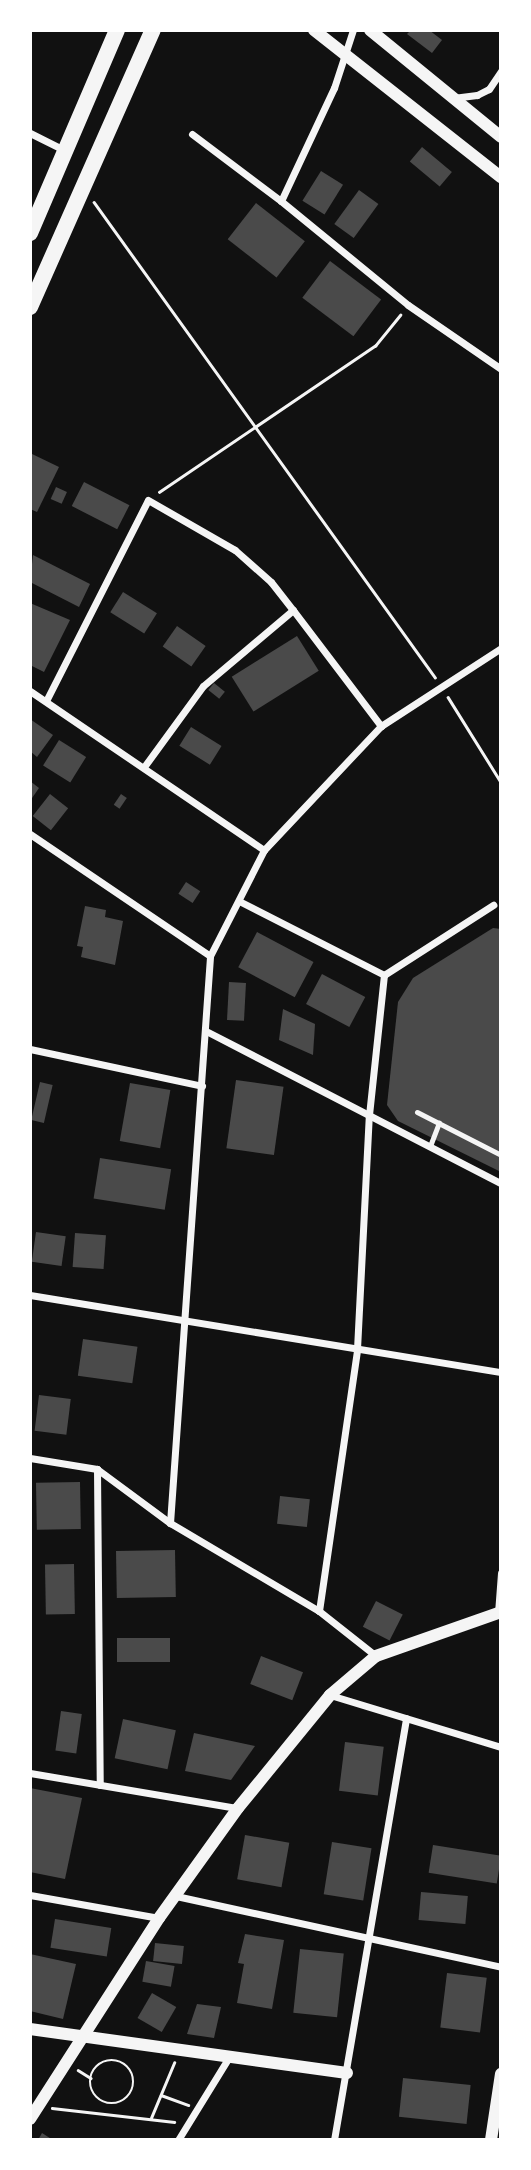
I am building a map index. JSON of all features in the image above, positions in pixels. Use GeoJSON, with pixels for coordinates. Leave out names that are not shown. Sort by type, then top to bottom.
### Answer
{"type":"FeatureCollection","features":[{"type":"Feature","properties":{"kind":"main road"},"geometry":{"type":"LineString","coordinates":[[30,233],[117,30]]}},
{"type":"Feature","properties":{"kind":"main road"},"geometry":{"type":"LineString","coordinates":[[30,307],[153,31]]}},
{"type":"Feature","properties":{"kind":"street"},"geometry":{"type":"LineString","coordinates":[[314,30],[344,57],[501,177]]}},
{"type":"Feature","properties":{"kind":"street"},"geometry":{"type":"LineString","coordinates":[[281,201],[334,88],[353,30]]}},
{"type":"Feature","properties":{"kind":"street"},"geometry":{"type":"LineString","coordinates":[[370,30],[501,138]]}},
{"type":"Feature","properties":{"kind":"street"},"geometry":{"type":"LineString","coordinates":[[453,98],[477,95],[489,89],[501,71]]}},
{"type":"Feature","properties":{"kind":"street"},"geometry":{"type":"LineString","coordinates":[[31,132],[66,151]]}},
{"type":"Feature","properties":{"kind":"street"},"geometry":{"type":"LineString","coordinates":[[192,134],[281,201],[408,304],[501,369]]}},
{"type":"Feature","properties":{"kind":"street"},"geometry":{"type":"LineString","coordinates":[[46,701],[148,500],[235,550],[271,582],[381,726]]}},
{"type":"Feature","properties":{"kind":"street"},"geometry":{"type":"LineString","coordinates":[[144,767],[203,686],[293,610]]}},
{"type":"Feature","properties":{"kind":"street"},"geometry":{"type":"LineString","coordinates":[[170,1523],[211,956],[264,850],[381,726],[501,648]]}},
{"type":"Feature","properties":{"kind":"street"},"geometry":{"type":"LineString","coordinates":[[30,691],[264,850]]}},
{"type":"Feature","properties":{"kind":"street"},"geometry":{"type":"LineString","coordinates":[[30,834],[211,956]]}},
{"type":"Feature","properties":{"kind":"street"},"geometry":{"type":"LineString","coordinates":[[239,901],[384,975]]}},
{"type":"Feature","properties":{"kind":"street"},"geometry":{"type":"LineString","coordinates":[[384,975],[493,905]]}},
{"type":"Feature","properties":{"kind":"street"},"geometry":{"type":"LineString","coordinates":[[319,1611],[357,1349],[369,1115],[384,975]]}},
{"type":"Feature","properties":{"kind":"street"},"geometry":{"type":"LineString","coordinates":[[206,1031],[501,1183]]}},
{"type":"Feature","properties":{"kind":"street"},"geometry":{"type":"LineString","coordinates":[[30,1049],[202,1086]]}},
{"type":"Feature","properties":{"kind":"street"},"geometry":{"type":"LineString","coordinates":[[30,1294],[186,1322],[501,1372]]}},
{"type":"Feature","properties":{"kind":"street"},"geometry":{"type":"LineString","coordinates":[[30,1458],[97,1469],[170,1523],[319,1611],[376,1656]]}},
{"type":"Feature","properties":{"kind":"street"},"geometry":{"type":"LineString","coordinates":[[97,1469],[100,1785]]}},
{"type":"Feature","properties":{"kind":"street"},"geometry":{"type":"LineString","coordinates":[[30,2119],[159,1918],[239,1808],[330,1695],[376,1656],[499,1613],[501,1573]]}},
{"type":"Feature","properties":{"kind":"street"},"geometry":{"type":"LineString","coordinates":[[330,1695],[501,1747]]}},
{"type":"Feature","properties":{"kind":"street"},"geometry":{"type":"LineString","coordinates":[[334,2140],[405,1718]]}},
{"type":"Feature","properties":{"kind":"street"},"geometry":{"type":"LineString","coordinates":[[30,1773],[239,1808]]}},
{"type":"Feature","properties":{"kind":"street"},"geometry":{"type":"LineString","coordinates":[[30,1895],[159,1918]]}},
{"type":"Feature","properties":{"kind":"street"},"geometry":{"type":"LineString","coordinates":[[176,1896],[501,1968]]}},
{"type":"Feature","properties":{"kind":"street"},"geometry":{"type":"LineString","coordinates":[[30,2029],[347,2073]]}},
{"type":"Feature","properties":{"kind":"street"},"geometry":{"type":"LineString","coordinates":[[178,2140],[229,2057]]}},
{"type":"Feature","properties":{"kind":"street"},"geometry":{"type":"LineString","coordinates":[[491,2140],[501,2074]]}},
{"type":"Feature","properties":{"kind":"lane"},"geometry":{"type":"LineString","coordinates":[[417,1112],[501,1154]]}},
{"type":"Feature","properties":{"kind":"lane"},"geometry":{"type":"LineString","coordinates":[[429,1146],[439,1124]]}},
{"type":"Feature","properties":{"kind":"path"},"geometry":{"type":"LineString","coordinates":[[84,188],[442,687],[501,782]]}},
{"type":"Feature","properties":{"kind":"path"},"geometry":{"type":"LineString","coordinates":[[148,500],[254,425],[375,346],[408,304]]}},
{"type":"Feature","properties":{"kind":"path"},"geometry":{"type":"LineString","coordinates":[[151,2119],[180,2050]]}},
{"type":"Feature","properties":{"kind":"path"},"geometry":{"type":"LineString","coordinates":[[114,2060],[129,2068],[134,2085],[126,2100],[110,2104],[96,2097],[90,2081],[97,2065],[114,2060]]}},
{"type":"Feature","properties":{"kind":"path"},"geometry":{"type":"LineString","coordinates":[[161,2095],[198,2109]]}},
{"type":"Feature","properties":{"kind":"path"},"geometry":{"type":"LineString","coordinates":[[108,2114],[110,2104]]}},
{"type":"Feature","properties":{"kind":"path"},"geometry":{"type":"LineString","coordinates":[[38,2106],[188,2124]]}},
{"type":"Feature","properties":{"kind":"building"},"geometry":{"type":"Polygon","coordinates":[[[411,30],[429,30],[442,40],[432,53],[407,34],[411,30]]]}},
{"type":"Feature","properties":{"kind":"building"},"geometry":{"type":"Polygon","coordinates":[[[422,147],[452,172],[440,187],[410,162],[422,147]]]}},
{"type":"Feature","properties":{"kind":"building"},"geometry":{"type":"Polygon","coordinates":[[[321,171],[343,185],[325,214],[302,201],[321,171]]]}},
{"type":"Feature","properties":{"kind":"building"},"geometry":{"type":"Polygon","coordinates":[[[359,190],[378,204],[354,238],[334,224],[359,190]]]}},
{"type":"Feature","properties":{"kind":"building"},"geometry":{"type":"Polygon","coordinates":[[[256,203],[305,241],[277,277],[228,239],[256,203]]]}},
{"type":"Feature","properties":{"kind":"building"},"geometry":{"type":"Polygon","coordinates":[[[330,261],[381,300],[353,336],[302,298],[330,261]]]}},
{"type":"Feature","properties":{"kind":"building"},"geometry":{"type":"Polygon","coordinates":[[[30,453],[59,467],[37,512],[30,509],[30,453]]]}},
{"type":"Feature","properties":{"kind":"building"},"geometry":{"type":"Polygon","coordinates":[[[84,482],[129,505],[117,529],[72,506],[84,482]]]}},
{"type":"Feature","properties":{"kind":"building"},"geometry":{"type":"Polygon","coordinates":[[[56,487],[67,492],[62,504],[51,499],[56,487]]]}},
{"type":"Feature","properties":{"kind":"building"},"geometry":{"type":"Polygon","coordinates":[[[33,555],[90,584],[79,607],[30,582],[33,555]]]}},
{"type":"Feature","properties":{"kind":"building"},"geometry":{"type":"Polygon","coordinates":[[[123,592],[157,613],[144,634],[110,612],[123,592]]]}},
{"type":"Feature","properties":{"kind":"building"},"geometry":{"type":"Polygon","coordinates":[[[30,603],[70,620],[44,672],[30,665],[30,603]]]}},
{"type":"Feature","properties":{"kind":"building"},"geometry":{"type":"Polygon","coordinates":[[[177,626],[206,646],[191,667],[163,646],[177,626]]]}},
{"type":"Feature","properties":{"kind":"building"},"geometry":{"type":"Polygon","coordinates":[[[297,636],[319,671],[253,712],[232,677],[297,636]]]}},
{"type":"Feature","properties":{"kind":"building"},"geometry":{"type":"Polygon","coordinates":[[[214,683],[225,692],[219,699],[208,690],[214,683]]]}},
{"type":"Feature","properties":{"kind":"building"},"geometry":{"type":"Polygon","coordinates":[[[30,719],[53,735],[37,757],[30,751],[30,719]]]}},
{"type":"Feature","properties":{"kind":"building"},"geometry":{"type":"Polygon","coordinates":[[[191,727],[222,746],[210,765],[179,746],[191,727]]]}},
{"type":"Feature","properties":{"kind":"building"},"geometry":{"type":"Polygon","coordinates":[[[59,740],[86,757],[70,782],[43,765],[59,740]]]}},
{"type":"Feature","properties":{"kind":"building"},"geometry":{"type":"Polygon","coordinates":[[[30,781],[39,788],[30,801],[30,781]]]}},
{"type":"Feature","properties":{"kind":"building"},"geometry":{"type":"Polygon","coordinates":[[[50,794],[68,808],[51,830],[33,816],[50,794]]]}},
{"type":"Feature","properties":{"kind":"building"},"geometry":{"type":"Polygon","coordinates":[[[121,794],[127,798],[120,809],[114,805],[121,794]]]}},
{"type":"Feature","properties":{"kind":"building"},"geometry":{"type":"Polygon","coordinates":[[[186,882],[200,891],[193,903],[178,894],[186,882]]]}},
{"type":"Feature","properties":{"kind":"building"},"geometry":{"type":"Polygon","coordinates":[[[85,906],[106,910],[105,917],[123,921],[115,965],[81,957],[83,947],[77,946],[85,906]]]}},
{"type":"Feature","properties":{"kind":"building"},"geometry":{"type":"Polygon","coordinates":[[[493,928],[501,929],[501,1172],[398,1121],[387,1105],[398,1002],[413,978],[493,928]]]}},
{"type":"Feature","properties":{"kind":"building"},"geometry":{"type":"Polygon","coordinates":[[[257,932],[314,962],[295,997],[238,967],[257,932]]]}},
{"type":"Feature","properties":{"kind":"building"},"geometry":{"type":"Polygon","coordinates":[[[322,974],[365,997],[349,1027],[306,1004],[322,974]]]}},
{"type":"Feature","properties":{"kind":"building"},"geometry":{"type":"Polygon","coordinates":[[[229,982],[246,983],[244,1021],[227,1020],[229,982]]]}},
{"type":"Feature","properties":{"kind":"building"},"geometry":{"type":"Polygon","coordinates":[[[283,1009],[315,1024],[313,1055],[279,1040],[283,1009]]]}},
{"type":"Feature","properties":{"kind":"building"},"geometry":{"type":"Polygon","coordinates":[[[236,1080],[284,1087],[274,1155],[226,1148],[236,1080]]]}},
{"type":"Feature","properties":{"kind":"building"},"geometry":{"type":"Polygon","coordinates":[[[40,1082],[53,1085],[44,1123],[31,1120],[40,1082]]]}},
{"type":"Feature","properties":{"kind":"building"},"geometry":{"type":"Polygon","coordinates":[[[130,1083],[170,1090],[160,1148],[120,1141],[130,1083]]]}},
{"type":"Feature","properties":{"kind":"building"},"geometry":{"type":"Polygon","coordinates":[[[100,1158],[171,1169],[165,1210],[94,1198],[100,1158]]]}},
{"type":"Feature","properties":{"kind":"building"},"geometry":{"type":"Polygon","coordinates":[[[36,1232],[66,1236],[62,1266],[32,1262],[36,1232]]]}},
{"type":"Feature","properties":{"kind":"building"},"geometry":{"type":"Polygon","coordinates":[[[75,1233],[106,1235],[104,1269],[73,1267],[75,1233]]]}},
{"type":"Feature","properties":{"kind":"building"},"geometry":{"type":"Polygon","coordinates":[[[83,1339],[137,1347],[132,1383],[78,1376],[83,1339]]]}},
{"type":"Feature","properties":{"kind":"building"},"geometry":{"type":"Polygon","coordinates":[[[39,1395],[71,1399],[66,1435],[35,1431],[39,1395]]]}},
{"type":"Feature","properties":{"kind":"building"},"geometry":{"type":"Polygon","coordinates":[[[80,1482],[81,1529],[37,1530],[36,1483],[80,1482]]]}},
{"type":"Feature","properties":{"kind":"building"},"geometry":{"type":"Polygon","coordinates":[[[280,1496],[310,1499],[307,1527],[277,1524],[280,1496]]]}},
{"type":"Feature","properties":{"kind":"building"},"geometry":{"type":"Polygon","coordinates":[[[175,1550],[176,1597],[117,1598],[116,1551],[175,1550]]]}},
{"type":"Feature","properties":{"kind":"building"},"geometry":{"type":"Polygon","coordinates":[[[74,1564],[75,1614],[46,1614],[45,1565],[74,1564]]]}},
{"type":"Feature","properties":{"kind":"building"},"geometry":{"type":"Polygon","coordinates":[[[376,1601],[403,1615],[390,1640],[363,1627],[376,1601]]]}},
{"type":"Feature","properties":{"kind":"building"},"geometry":{"type":"Polygon","coordinates":[[[117,1638],[170,1638],[170,1662],[117,1662],[117,1638]]]}},
{"type":"Feature","properties":{"kind":"building"},"geometry":{"type":"Polygon","coordinates":[[[261,1656],[303,1672],[292,1700],[250,1684],[261,1656]]]}},
{"type":"Feature","properties":{"kind":"building"},"geometry":{"type":"Polygon","coordinates":[[[61,1711],[82,1714],[76,1754],[55,1751],[61,1711]]]}},
{"type":"Feature","properties":{"kind":"building"},"geometry":{"type":"Polygon","coordinates":[[[123,1719],[176,1730],[168,1769],[115,1758],[123,1719]]]}},
{"type":"Feature","properties":{"kind":"building"},"geometry":{"type":"Polygon","coordinates":[[[194,1733],[255,1746],[231,1780],[185,1771],[194,1733]]]}},
{"type":"Feature","properties":{"kind":"building"},"geometry":{"type":"Polygon","coordinates":[[[345,1742],[384,1747],[378,1795],[339,1791],[345,1742]]]}},
{"type":"Feature","properties":{"kind":"building"},"geometry":{"type":"Polygon","coordinates":[[[30,1788],[82,1798],[65,1879],[30,1872],[30,1788]]]}},
{"type":"Feature","properties":{"kind":"building"},"geometry":{"type":"Polygon","coordinates":[[[245,1835],[289,1843],[282,1887],[237,1879],[245,1835]]]}},
{"type":"Feature","properties":{"kind":"building"},"geometry":{"type":"Polygon","coordinates":[[[332,1842],[372,1848],[363,1901],[324,1894],[332,1842]]]}},
{"type":"Feature","properties":{"kind":"building"},"geometry":{"type":"Polygon","coordinates":[[[433,1845],[501,1856],[497,1883],[429,1873],[433,1845]]]}},
{"type":"Feature","properties":{"kind":"building"},"geometry":{"type":"Polygon","coordinates":[[[421,1892],[468,1896],[465,1924],[419,1920],[421,1892]]]}},
{"type":"Feature","properties":{"kind":"building"},"geometry":{"type":"Polygon","coordinates":[[[55,1919],[111,1928],[107,1957],[50,1948],[55,1919]]]}},
{"type":"Feature","properties":{"kind":"building"},"geometry":{"type":"Polygon","coordinates":[[[245,1934],[284,1940],[272,2009],[237,2003],[244,1964],[238,1963],[245,1934]]]}},
{"type":"Feature","properties":{"kind":"building"},"geometry":{"type":"Polygon","coordinates":[[[155,1943],[184,1946],[182,1964],[153,1961],[155,1943]]]}},
{"type":"Feature","properties":{"kind":"building"},"geometry":{"type":"Polygon","coordinates":[[[300,1949],[344,1954],[337,2017],[293,2013],[300,1949]]]}},
{"type":"Feature","properties":{"kind":"building"},"geometry":{"type":"Polygon","coordinates":[[[30,1954],[76,1964],[63,2019],[30,2011],[30,1954]]]}},
{"type":"Feature","properties":{"kind":"building"},"geometry":{"type":"Polygon","coordinates":[[[146,1961],[175,1966],[171,1987],[142,1982],[146,1961]]]}},
{"type":"Feature","properties":{"kind":"building"},"geometry":{"type":"Polygon","coordinates":[[[447,1973],[487,1978],[480,2032],[440,2028],[447,1973]]]}},
{"type":"Feature","properties":{"kind":"building"},"geometry":{"type":"Polygon","coordinates":[[[152,1993],[176,2007],[162,2032],[138,2018],[152,1993]]]}},
{"type":"Feature","properties":{"kind":"building"},"geometry":{"type":"Polygon","coordinates":[[[197,2004],[221,2007],[214,2038],[187,2034],[197,2004]]]}},
{"type":"Feature","properties":{"kind":"building"},"geometry":{"type":"Polygon","coordinates":[[[403,2078],[471,2085],[467,2124],[399,2117],[403,2078]]]}},
{"type":"Feature","properties":{"kind":"building"},"geometry":{"type":"Polygon","coordinates":[[[42,2133],[53,2140],[38,2140],[42,2133]]]}}]}
